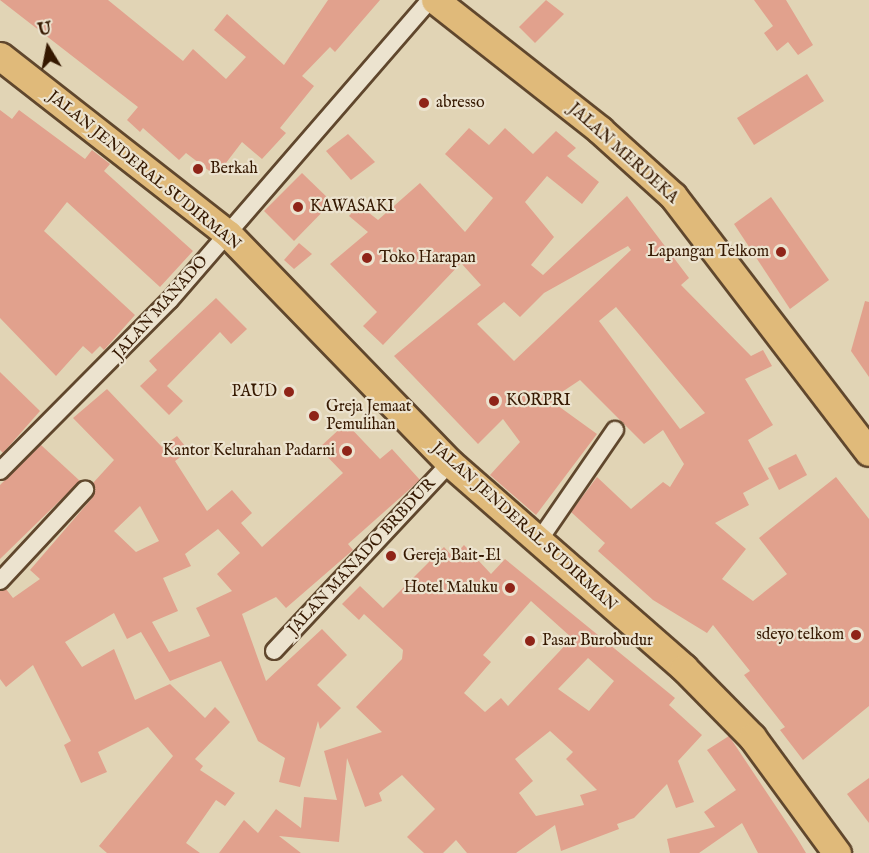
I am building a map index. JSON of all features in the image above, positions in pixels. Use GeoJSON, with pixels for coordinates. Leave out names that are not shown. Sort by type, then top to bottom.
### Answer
{"type":"FeatureCollection","features":[{"type":"Feature","properties":{"kind":"highway","name":"JALAN MERDEKA"},"geometry":{"type":"LineString","coordinates":[[433,0],[600,130],[673,196],[869,452]]}},
{"type":"Feature","properties":{"kind":"highway","name":"JALAN JENDERAL SUDIRMAN"},"geometry":{"type":"LineString","coordinates":[[0,56],[228,234],[450,463],[684,668],[752,737],[837,853]]}},
{"type":"Feature","properties":{"kind":"street","name":"JALAN MANADO"},"geometry":{"type":"LineString","coordinates":[[0,471],[107,367],[228,234],[433,0]]}},
{"type":"Feature","properties":{"kind":"street"},"geometry":{"type":"LineString","coordinates":[[538,542],[615,430]]}},
{"type":"Feature","properties":{"kind":"street","name":"JALAN MANADO BRBDUR"},"geometry":{"type":"LineString","coordinates":[[274,651],[450,463]]}},
{"type":"Feature","properties":{"kind":"street"},"geometry":{"type":"LineString","coordinates":[[0,581],[85,490]]}},
{"type":"Feature","properties":{"kind":"building"},"geometry":{"type":"Polygon","coordinates":[[[0,0],[108,0],[183,61],[193,49],[226,79],[246,57],[214,30],[227,14],[284,65],[328,0],[380,0],[335,52],[330,47],[302,76],[314,86],[280,128],[286,133],[262,159],[242,142],[216,176],[186,153],[179,160],[143,128],[140,132],[127,120],[138,107],[0,0]]]}},
{"type":"Feature","properties":{"kind":"building"},"geometry":{"type":"Polygon","coordinates":[[[546,0],[564,14],[535,43],[519,27],[546,0]]]}},
{"type":"Feature","properties":{"kind":"building"},"geometry":{"type":"Polygon","coordinates":[[[754,0],[786,0],[813,45],[798,55],[788,42],[777,51],[764,33],[773,26],[754,0]]]}},
{"type":"Feature","properties":{"kind":"building"},"geometry":{"type":"Polygon","coordinates":[[[807,74],[824,101],[754,145],[737,118],[807,74]]]}},
{"type":"Feature","properties":{"kind":"building"},"geometry":{"type":"Polygon","coordinates":[[[0,110],[12,119],[19,110],[85,159],[92,150],[110,164],[104,171],[193,251],[160,287],[67,202],[44,231],[135,315],[104,350],[100,346],[92,354],[83,346],[56,376],[0,318],[0,110]]]}},
{"type":"Feature","properties":{"kind":"building"},"geometry":{"type":"Polygon","coordinates":[[[469,128],[489,145],[505,128],[533,154],[556,131],[576,148],[567,156],[599,182],[582,204],[547,176],[525,202],[554,237],[531,265],[543,275],[627,196],[689,278],[681,285],[751,356],[763,350],[772,366],[745,379],[773,425],[748,440],[769,479],[743,493],[749,505],[715,523],[746,549],[722,579],[753,601],[787,574],[759,538],[836,477],[869,519],[869,706],[803,760],[780,730],[785,727],[744,675],[750,671],[713,625],[707,633],[653,600],[598,551],[605,543],[571,512],[597,477],[631,509],[663,482],[670,487],[684,464],[663,430],[644,444],[580,380],[550,400],[597,434],[536,515],[490,475],[520,442],[503,419],[478,444],[394,356],[481,285],[461,263],[383,345],[363,326],[377,312],[330,264],[368,232],[349,216],[359,205],[378,220],[420,183],[465,232],[493,198],[445,154],[469,128]],[[628,246],[544,293],[520,317],[504,302],[477,324],[514,361],[631,250],[628,246]],[[616,307],[599,321],[680,429],[705,413],[616,307]]]}},
{"type":"Feature","properties":{"kind":"building"},"geometry":{"type":"Polygon","coordinates":[[[348,134],[375,162],[351,180],[326,151],[348,134]]]}},
{"type":"Feature","properties":{"kind":"building","name":"KAWASAKI"},"geometry":{"type":"Polygon","coordinates":[[[302,173],[332,202],[294,241],[264,211],[302,173]]]}},
{"type":"Feature","properties":{"kind":"building","name":"Lapangan Telkom"},"geometry":{"type":"Polygon","coordinates":[[[771,197],[829,280],[790,309],[734,224],[771,197]]]}},
{"type":"Feature","properties":{"kind":"building"},"geometry":{"type":"Polygon","coordinates":[[[299,243],[312,254],[294,269],[284,260],[299,243]]]}},
{"type":"Feature","properties":{"kind":"building"},"geometry":{"type":"Polygon","coordinates":[[[216,298],[247,329],[231,344],[220,332],[167,386],[183,401],[169,415],[140,386],[157,370],[149,361],[216,298]]]}},
{"type":"Feature","properties":{"kind":"building"},"geometry":{"type":"Polygon","coordinates":[[[865,301],[869,302],[869,377],[851,351],[865,301]]]}},
{"type":"Feature","properties":{"kind":"building"},"geometry":{"type":"Polygon","coordinates":[[[0,372],[40,411],[3,453],[0,450],[0,372]]]}},
{"type":"Feature","properties":{"kind":"building"},"geometry":{"type":"Polygon","coordinates":[[[107,389],[162,447],[177,436],[189,451],[175,461],[207,511],[232,490],[252,513],[241,523],[262,547],[343,473],[319,448],[346,423],[380,459],[392,449],[420,480],[348,544],[353,550],[286,608],[276,597],[242,614],[266,681],[322,629],[347,655],[317,685],[341,708],[320,729],[318,721],[300,787],[279,782],[285,758],[258,741],[221,661],[170,681],[141,632],[127,639],[114,613],[65,642],[82,667],[114,649],[135,700],[170,684],[205,718],[215,707],[230,722],[195,759],[203,766],[200,770],[235,793],[225,806],[216,800],[186,843],[200,853],[107,853],[99,846],[173,756],[148,727],[98,752],[107,772],[81,783],[64,745],[71,741],[33,665],[6,687],[0,679],[0,591],[6,589],[13,598],[40,579],[30,570],[93,497],[93,483],[114,460],[73,418],[107,389]],[[140,506],[114,531],[136,552],[159,541],[140,506]],[[218,529],[185,554],[191,566],[163,578],[178,611],[152,622],[169,652],[210,636],[196,608],[232,591],[217,574],[240,553],[218,529]]]}},
{"type":"Feature","properties":{"kind":"building"},"geometry":{"type":"Polygon","coordinates":[[[41,445],[80,481],[0,559],[0,485],[41,445]]]}},
{"type":"Feature","properties":{"kind":"building"},"geometry":{"type":"Polygon","coordinates":[[[796,454],[807,475],[779,490],[768,468],[796,454]]]}},
{"type":"Feature","properties":{"kind":"building"},"geometry":{"type":"Polygon","coordinates":[[[464,545],[491,574],[505,559],[675,698],[669,705],[702,735],[678,761],[694,802],[676,808],[667,784],[634,818],[617,824],[619,829],[561,851],[555,825],[516,853],[467,853],[456,840],[443,853],[424,853],[407,837],[435,809],[402,775],[379,793],[382,801],[365,807],[347,758],[339,842],[279,836],[301,853],[219,853],[244,820],[258,833],[276,809],[301,828],[304,797],[337,800],[324,751],[382,732],[356,707],[402,659],[403,650],[364,614],[359,620],[342,604],[360,586],[383,608],[444,547],[453,557],[464,545]],[[531,601],[483,655],[491,662],[464,693],[485,712],[501,698],[508,706],[572,638],[531,601]],[[588,658],[558,689],[589,711],[614,681],[588,658]],[[550,731],[515,759],[533,781],[519,793],[536,816],[584,805],[580,795],[597,790],[566,759],[573,752],[550,731]]]}},
{"type":"Feature","properties":{"kind":"building"},"geometry":{"type":"Polygon","coordinates":[[[729,736],[806,853],[758,853],[742,823],[699,853],[670,853],[667,839],[715,827],[704,812],[736,790],[707,750],[729,736]]]}},
{"type":"Feature","properties":{"kind":"building"},"geometry":{"type":"Polygon","coordinates":[[[869,778],[869,823],[847,794],[869,778]]]}},
{"type":"Feature","properties":{"kind":"place","name":"abresso"},"geometry":{"type":"Point","coordinates":[424,103]}},
{"type":"Feature","properties":{"kind":"place","name":"Berkah"},"geometry":{"type":"Point","coordinates":[198,169]}},
{"type":"Feature","properties":{"kind":"place","name":"KAWASAKI"},"geometry":{"type":"Point","coordinates":[298,207]}},
{"type":"Feature","properties":{"kind":"place","name":"Lapangan Telkom"},"geometry":{"type":"Point","coordinates":[781,252]}},
{"type":"Feature","properties":{"kind":"place","name":"Toko Harapan"},"geometry":{"type":"Point","coordinates":[367,258]}},
{"type":"Feature","properties":{"kind":"place","name":"PAUD"},"geometry":{"type":"Point","coordinates":[289,392]}},
{"type":"Feature","properties":{"kind":"place","name":"KORPRI"},"geometry":{"type":"Point","coordinates":[494,401]}},
{"type":"Feature","properties":{"kind":"place","name":"Greja Jemaat Pemulihan"},"geometry":{"type":"Point","coordinates":[314,416]}},
{"type":"Feature","properties":{"kind":"place","name":"Kantor Kelurahan Padarni"},"geometry":{"type":"Point","coordinates":[347,451]}},
{"type":"Feature","properties":{"kind":"place","name":"Gereja Bait-El"},"geometry":{"type":"Point","coordinates":[391,556]}},
{"type":"Feature","properties":{"kind":"place","name":"Hotel Maluku"},"geometry":{"type":"Point","coordinates":[510,588]}},
{"type":"Feature","properties":{"kind":"place","name":"sdeyo telkom"},"geometry":{"type":"Point","coordinates":[856,635]}},
{"type":"Feature","properties":{"kind":"place","name":"Pasar Burobudur"},"geometry":{"type":"Point","coordinates":[530,641]}}]}
